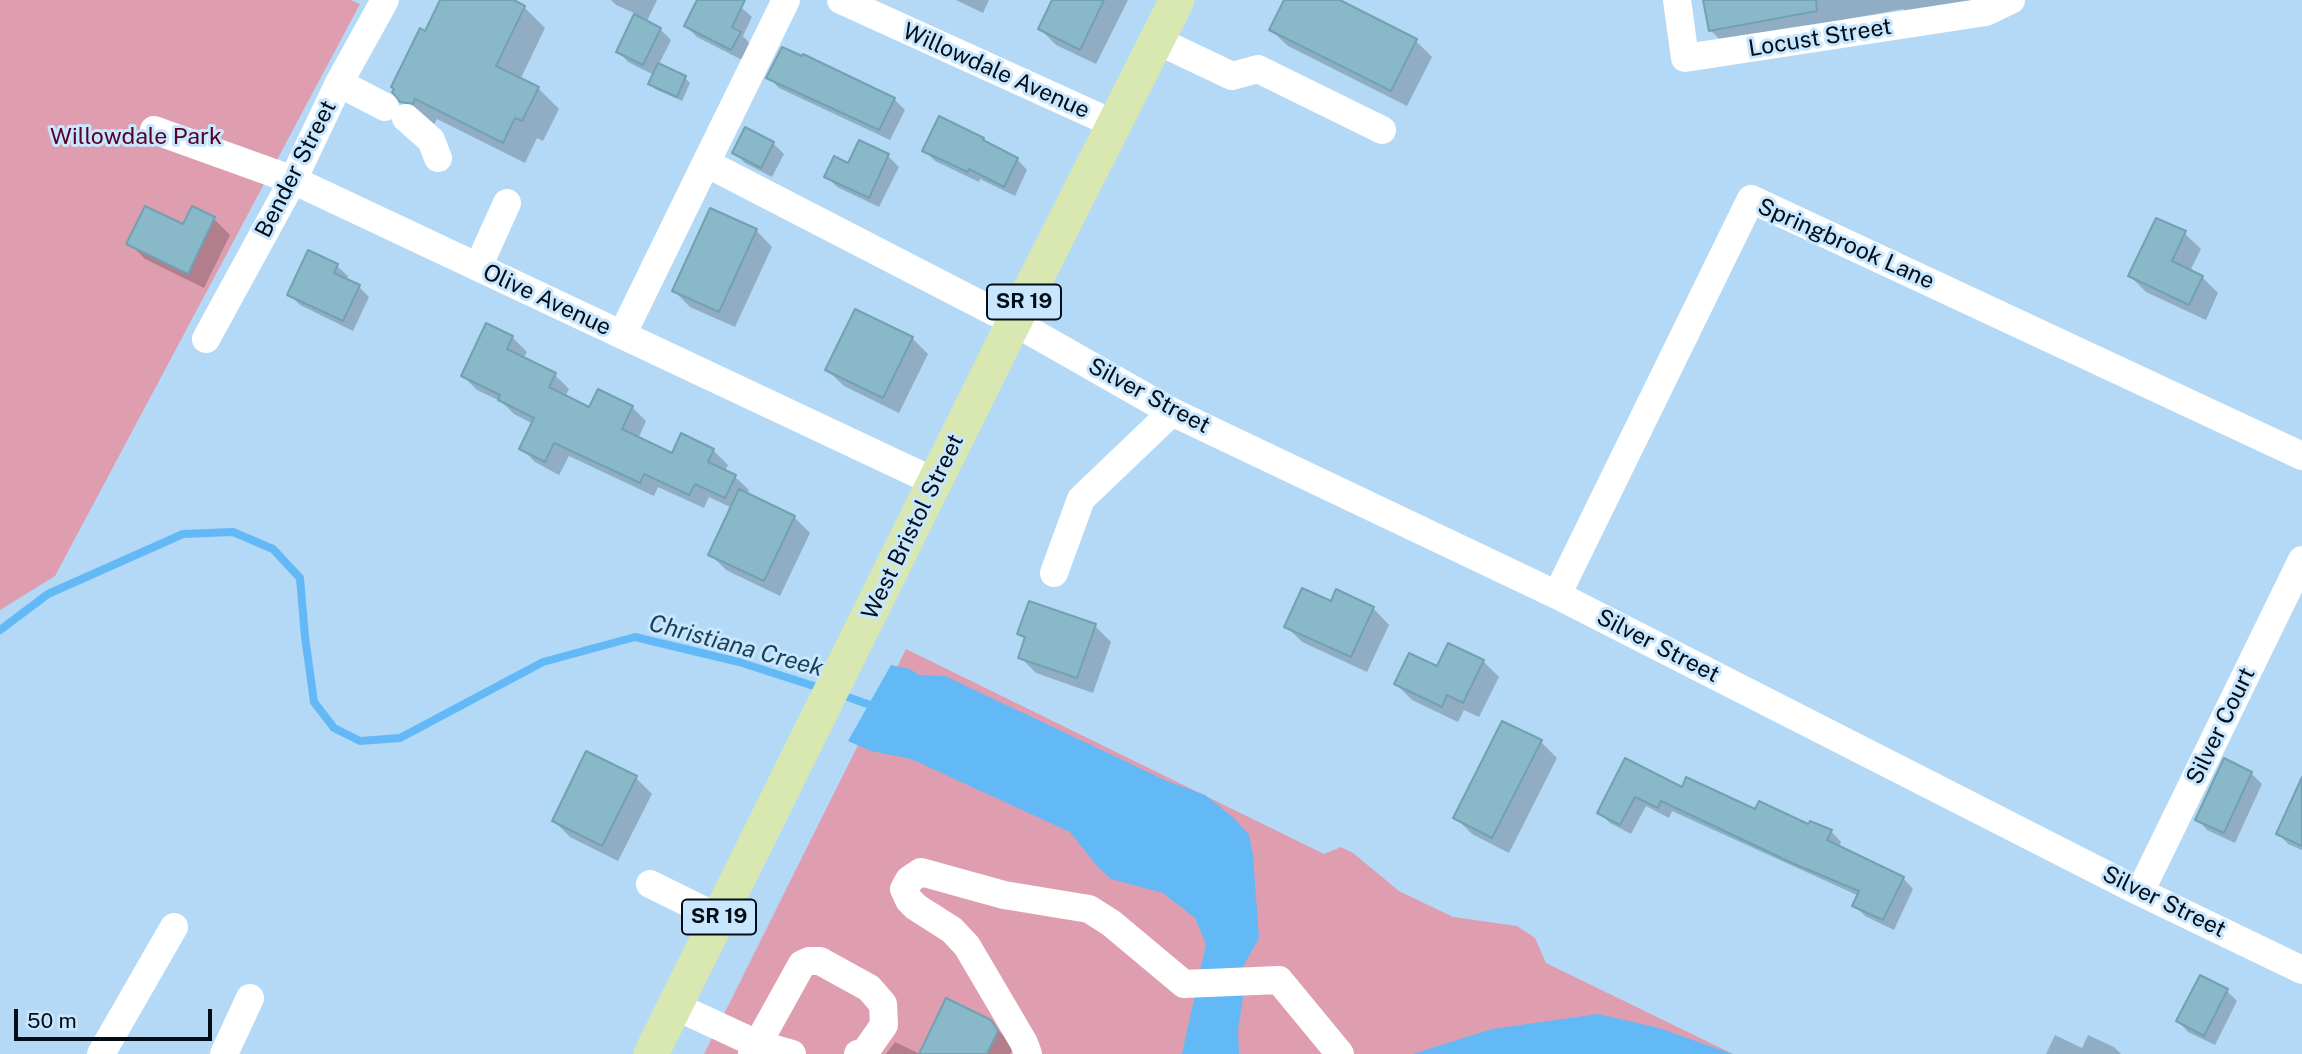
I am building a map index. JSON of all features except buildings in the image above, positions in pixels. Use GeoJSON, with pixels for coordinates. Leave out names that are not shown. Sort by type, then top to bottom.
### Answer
{"type":"FeatureCollection","features":[{"type":"Feature","properties":{"kind":"main road","name":"West Bristol Street"},"geometry":{"type":"LineString","coordinates":[[651,1054],[1177,0]]}},
{"type":"Feature","properties":{"kind":"street"},"geometry":{"type":"LineString","coordinates":[[622,335],[786,0]]}},
{"type":"Feature","properties":{"kind":"street","name":"Willowdale Avenue"},"geometry":{"type":"LineString","coordinates":[[841,0],[1114,124]]}},
{"type":"Feature","properties":{"kind":"street","name":"Locust Street"},"geometry":{"type":"LineString","coordinates":[[1677,0],[1685,58],[1986,12],[2011,0]]}},
{"type":"Feature","properties":{"kind":"street","name":"Bender Street"},"geometry":{"type":"LineString","coordinates":[[206,338],[293,180],[339,83],[383,1]]}},
{"type":"Feature","properties":{"kind":"street"},"geometry":{"type":"LineString","coordinates":[[1156,40],[1233,76],[1258,69],[1382,130]]}},
{"type":"Feature","properties":{"kind":"street"},"geometry":{"type":"LineString","coordinates":[[339,83],[395,112],[431,140],[438,158]]}},
{"type":"Feature","properties":{"kind":"street","name":"Olive Avenue"},"geometry":{"type":"LineString","coordinates":[[154,130],[293,180],[935,482]]}},
{"type":"Feature","properties":{"kind":"street","name":"Silver Street"},"geometry":{"type":"LineString","coordinates":[[706,163],[1014,322],[1172,412],[1557,595],[2140,891],[2302,970]]}},
{"type":"Feature","properties":{"kind":"street","name":"Springbrook Lane"},"geometry":{"type":"LineString","coordinates":[[1557,595],[1751,199],[2302,456]]}},
{"type":"Feature","properties":{"kind":"street"},"geometry":{"type":"LineString","coordinates":[[478,267],[506,203]]}},
{"type":"Feature","properties":{"kind":"street"},"geometry":{"type":"LineString","coordinates":[[1055,573],[1081,499],[1172,412]]}},
{"type":"Feature","properties":{"kind":"street","name":"Silver Court"},"geometry":{"type":"LineString","coordinates":[[2140,891],[2302,560]]}},
{"type":"Feature","properties":{"kind":"street"},"geometry":{"type":"LineString","coordinates":[[1028,1054],[1020,1034],[967,946],[952,930],[909,900],[904,889],[909,880],[921,872],[1004,895],[1088,909],[1111,923],[1184,984],[1279,980],[1340,1054]]}},
{"type":"Feature","properties":{"kind":"street"},"geometry":{"type":"LineString","coordinates":[[650,884],[719,918]]}},
{"type":"Feature","properties":{"kind":"street"},"geometry":{"type":"LineString","coordinates":[[101,1054],[174,926]]}},
{"type":"Feature","properties":{"kind":"street"},"geometry":{"type":"LineString","coordinates":[[755,1049],[802,964],[820,961],[869,988],[883,1004],[884,1026],[865,1052],[859,1054]]}},
{"type":"Feature","properties":{"kind":"street"},"geometry":{"type":"LineString","coordinates":[[224,1054],[250,998]]}},
{"type":"Feature","properties":{"kind":"street"},"geometry":{"type":"LineString","coordinates":[[675,1006],[755,1049],[792,1054]]}},
{"type":"Feature","properties":{"kind":"green space","name":"Willowdale Park"},"geometry":{"type":"Polygon","coordinates":[[[0,0],[351,0],[360,4],[55,576],[0,610],[0,0]]]}},
{"type":"Feature","properties":{"kind":"green space"},"geometry":{"type":"Polygon","coordinates":[[[906,649],[1324,854],[1341,847],[1353,853],[1399,891],[1453,917],[1517,926],[1535,938],[1546,963],[1733,1054],[704,1054],[906,649]]]}},
{"type":"Feature","properties":{"kind":"water"},"geometry":{"type":"Polygon","coordinates":[[[891,665],[910,669],[919,675],[945,676],[1167,781],[1205,795],[1234,818],[1249,835],[1259,938],[1243,967],[1243,997],[1238,1030],[1239,1054],[1182,1054],[1206,944],[1195,918],[1163,893],[1111,879],[1070,832],[911,759],[871,751],[848,741],[891,665]]]}},
{"type":"Feature","properties":{"kind":"water"},"geometry":{"type":"Polygon","coordinates":[[[1598,1014],[1659,1028],[1732,1054],[1413,1054],[1492,1029],[1598,1014]]]}},
{"type":"Feature","properties":{"kind":"waterway","name":"Christiana Creek"},"geometry":{"type":"LineString","coordinates":[[0,630],[48,594],[183,534],[233,532],[273,549],[300,578],[314,702],[334,728],[360,741],[400,738],[543,662],[635,637],[739,662],[823,689]]}},
{"type":"Feature","properties":{"kind":"waterway","name":"Christiana Creek"},"geometry":{"type":"LineString","coordinates":[[839,694],[876,707]]}}]}
